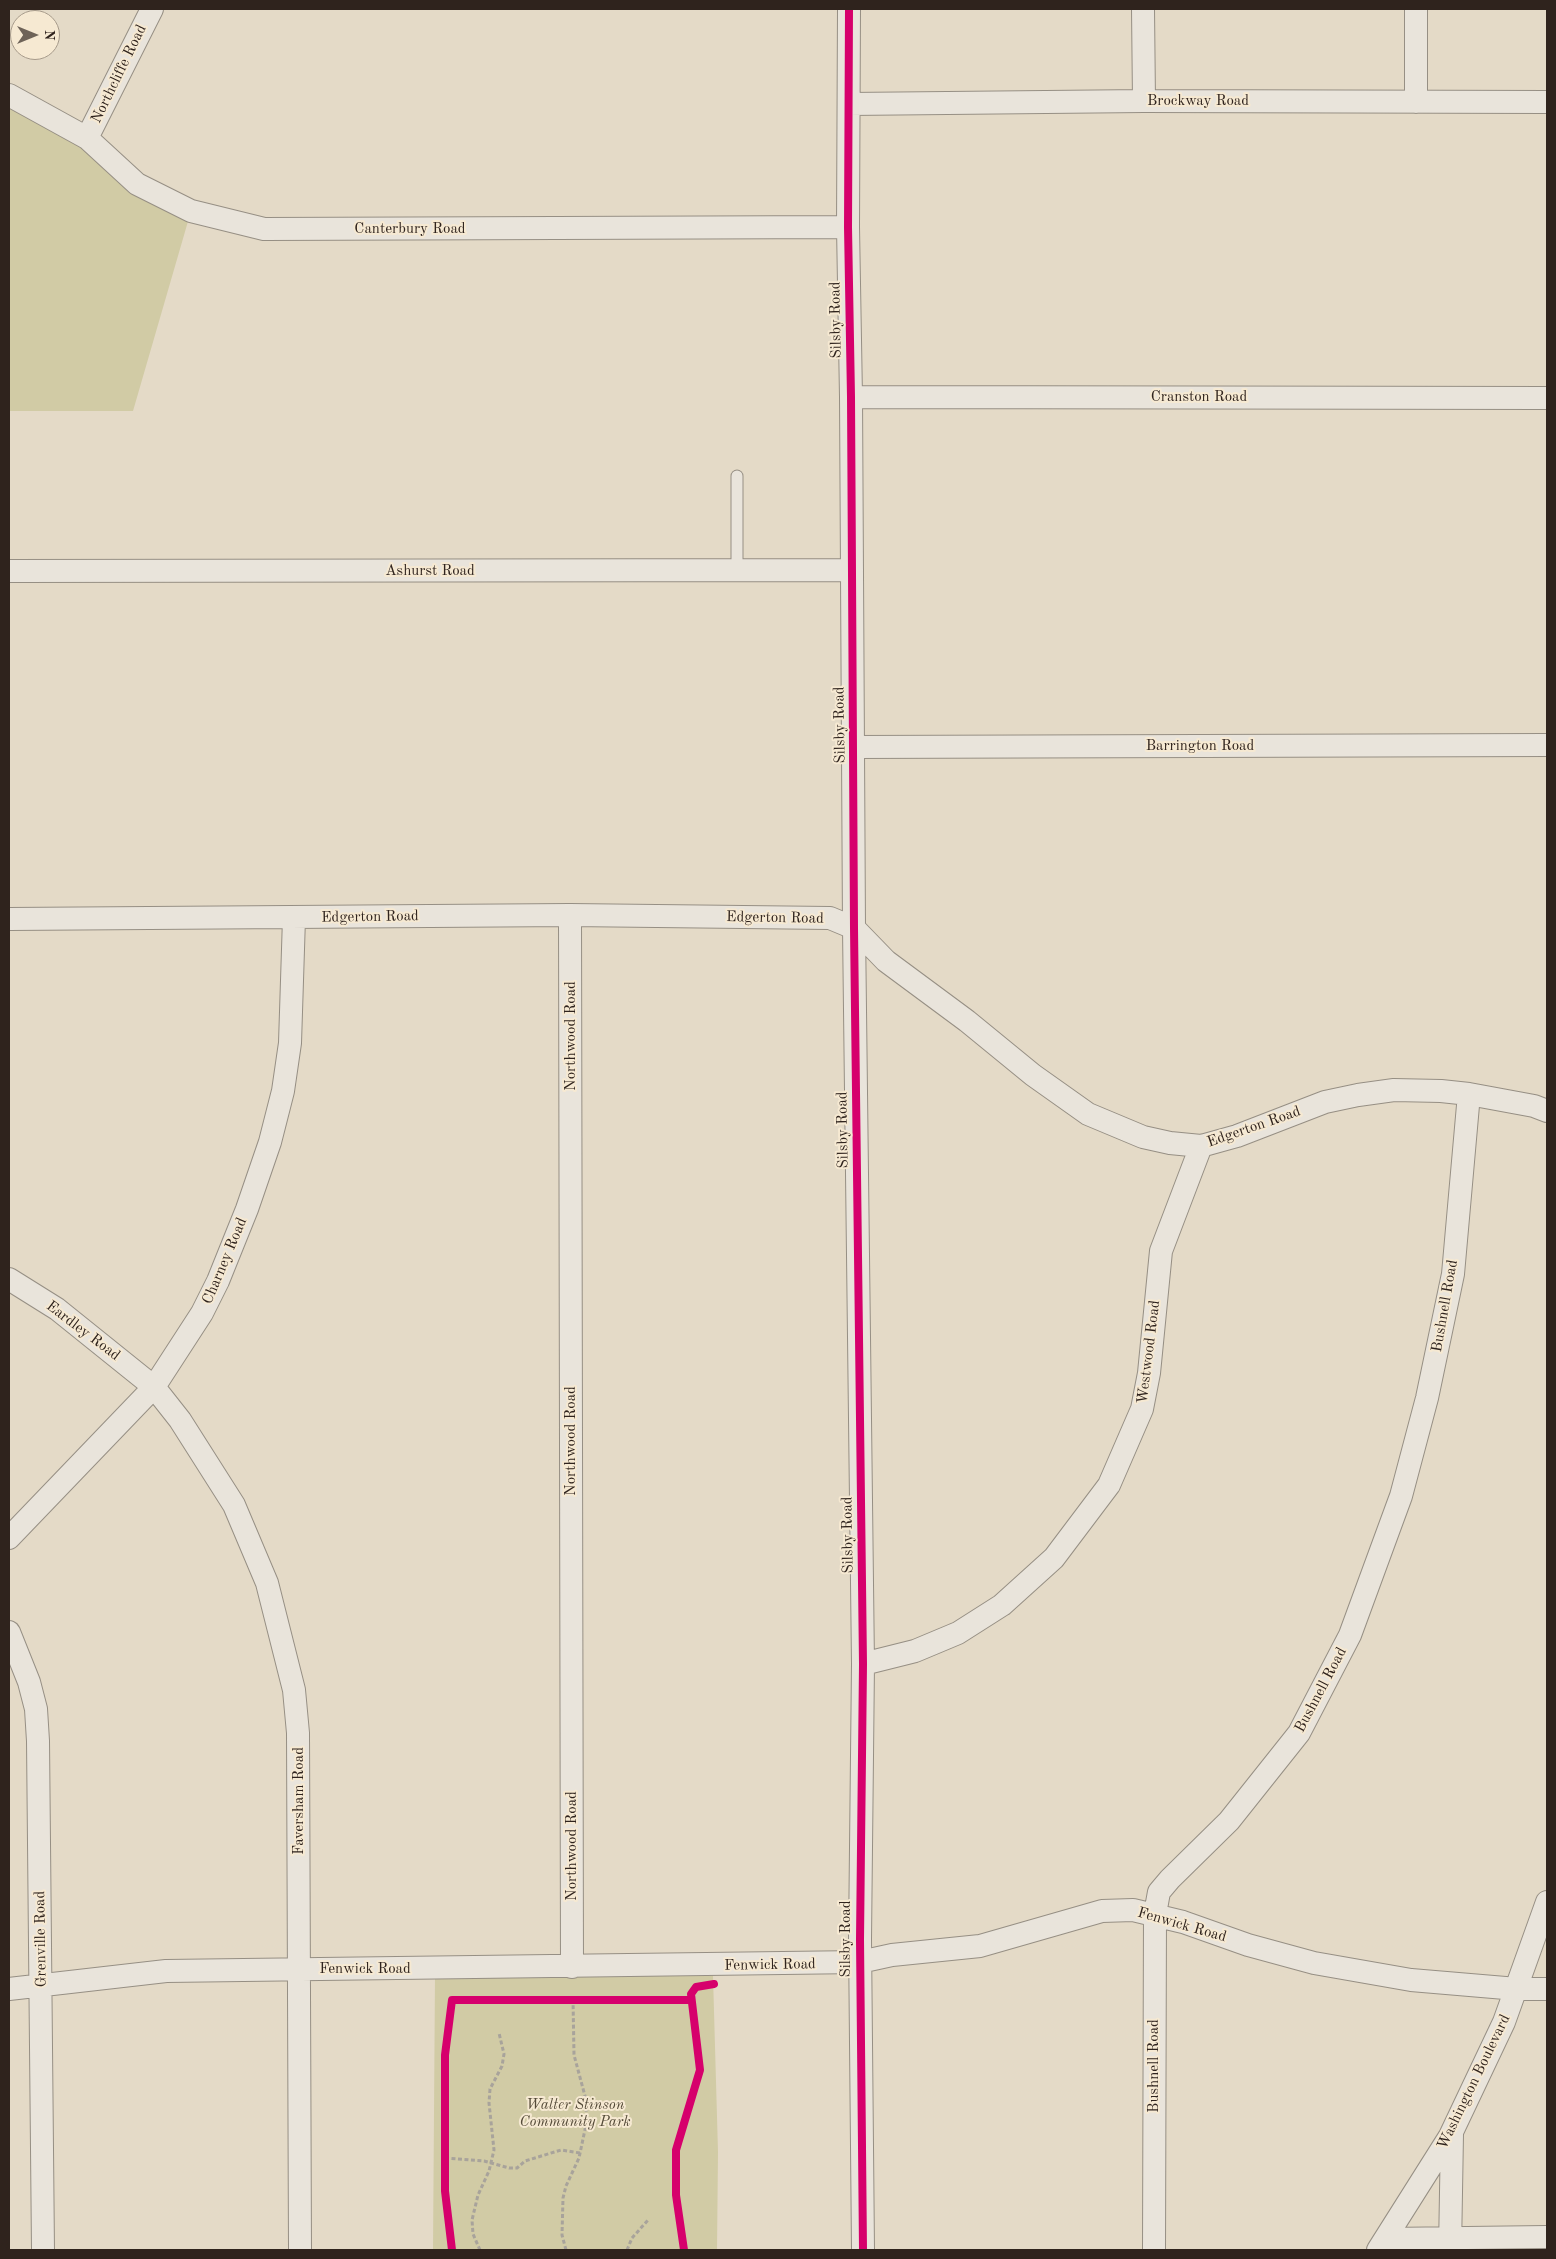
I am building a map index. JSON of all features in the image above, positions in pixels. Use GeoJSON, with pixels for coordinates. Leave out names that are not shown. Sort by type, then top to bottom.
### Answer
{"type":"FeatureCollection","features":[{"type":"Feature","properties":{"kind":"street","name":"Northcliffe Road"},"geometry":{"type":"LineString","coordinates":[[87,138],[152,9]]}},
{"type":"Feature","properties":{"kind":"street","name":"Silsby Road"},"geometry":{"type":"LineString","coordinates":[[849,9],[848,227],[852,397],[854,928],[863,1664],[860,1962],[862,2250]]}},
{"type":"Feature","properties":{"kind":"street"},"geometry":{"type":"LineString","coordinates":[[1144,9],[1144,101]]}},
{"type":"Feature","properties":{"kind":"street"},"geometry":{"type":"LineString","coordinates":[[1416,9],[1416,102]]}},
{"type":"Feature","properties":{"kind":"street","name":"Canterbury Road"},"geometry":{"type":"LineString","coordinates":[[9,95],[87,138],[137,184],[191,211],[264,229],[848,227]]}},
{"type":"Feature","properties":{"kind":"street","name":"Brockway Road"},"geometry":{"type":"LineString","coordinates":[[849,104],[1144,101],[1547,102]]}},
{"type":"Feature","properties":{"kind":"street","name":"Cranston Road"},"geometry":{"type":"LineString","coordinates":[[852,397],[1547,398]]}},
{"type":"Feature","properties":{"kind":"street","name":"Ashurst Road"},"geometry":{"type":"LineString","coordinates":[[9,571],[852,570]]}},
{"type":"Feature","properties":{"kind":"street","name":"Barrington Road"},"geometry":{"type":"LineString","coordinates":[[854,747],[1547,745]]}},
{"type":"Feature","properties":{"kind":"street","name":"Edgerton Road"},"geometry":{"type":"LineString","coordinates":[[9,919],[570,915],[830,918],[854,928],[886,961],[960,1015],[1033,1076],[1088,1114],[1143,1136],[1170,1143],[1201,1146],[1237,1136],[1324,1102],[1358,1094],[1420,1090],[1470,1094],[1534,1106],[1547,1111]]}},
{"type":"Feature","properties":{"kind":"street","name":"Northwood Road"},"geometry":{"type":"LineString","coordinates":[[570,915],[572,1967]]}},
{"type":"Feature","properties":{"kind":"street","name":"Charney Road"},"geometry":{"type":"LineString","coordinates":[[9,1538],[154,1387],[202,1313],[218,1281],[247,1209],[270,1142],[283,1091],[290,1043],[294,918]]}},
{"type":"Feature","properties":{"kind":"street","name":"Bushnell Road"},"geometry":{"type":"LineString","coordinates":[[1154,2250],[1155,1914],[1159,1892],[1228,1821],[1299,1732],[1350,1635],[1401,1496],[1427,1398],[1452,1274],[1470,1094]]}},
{"type":"Feature","properties":{"kind":"street","name":"Westwood Road"},"geometry":{"type":"LineString","coordinates":[[863,1664],[914,1651],[958,1633],[1002,1605],[1054,1558],[1109,1485],[1142,1409],[1149,1373],[1161,1251],[1201,1146]]}},
{"type":"Feature","properties":{"kind":"street","name":"Eardley Road"},"geometry":{"type":"LineString","coordinates":[[9,1279],[57,1309],[154,1387]]}},
{"type":"Feature","properties":{"kind":"street","name":"Faversham Road"},"geometry":{"type":"LineString","coordinates":[[154,1387],[180,1420],[234,1505],[267,1583],[294,1690],[298,1733],[300,2250]]}},
{"type":"Feature","properties":{"kind":"street","name":"Grenville Road"},"geometry":{"type":"LineString","coordinates":[[9,1632],[29,1682],[36,1709],[38,1740],[43,2250]]}},
{"type":"Feature","properties":{"kind":"street","name":"Washington Boulevard"},"geometry":{"type":"LineString","coordinates":[[1382,2245],[1452,2131],[1518,1989],[1547,1902]]}},
{"type":"Feature","properties":{"kind":"street","name":"Fenwick Road"},"geometry":{"type":"LineString","coordinates":[[9,1989],[41,1983],[166,1971],[860,1962],[892,1955],[980,1946],[1102,1911],[1133,1910],[1155,1914],[1314,1963],[1411,1980],[1518,1989],[1547,1989]]}},
{"type":"Feature","properties":{"kind":"street"},"geometry":{"type":"LineString","coordinates":[[1450,2244],[1452,2131]]}},
{"type":"Feature","properties":{"kind":"street"},"geometry":{"type":"LineString","coordinates":[[1382,2245],[1450,2244],[1547,2237]]}},
{"type":"Feature","properties":{"kind":"lane"},"geometry":{"type":"LineString","coordinates":[[737,476],[737,571]]}},
{"type":"Feature","properties":{"kind":"path"},"geometry":{"type":"LineString","coordinates":[[563,1999],[576,1999],[574,2055],[582,2082],[587,2110],[585,2135],[580,2154],[563,2198],[562,2235],[566,2250]]}},
{"type":"Feature","properties":{"kind":"path"},"geometry":{"type":"LineString","coordinates":[[480,2250],[473,2234],[472,2220],[478,2195],[492,2162],[494,2143],[488,2103],[490,2089],[502,2066],[504,2054],[499,2033]]}},
{"type":"Feature","properties":{"kind":"path"},"geometry":{"type":"LineString","coordinates":[[445,2149],[445,2162],[492,2162],[509,2168],[517,2168],[525,2161],[547,2156],[561,2150],[580,2154]]}},
{"type":"Feature","properties":{"kind":"path"},"geometry":{"type":"LineString","coordinates":[[627,2250],[632,2238],[648,2220]]}},
{"type":"Feature","properties":{"kind":"green space"},"geometry":{"type":"Polygon","coordinates":[[[9,95],[191,211],[133,411],[9,411],[9,95]]]}},
{"type":"Feature","properties":{"kind":"green space","name":"Walter Stinson Community Park"},"geometry":{"type":"Polygon","coordinates":[[[435,1976],[713,1976],[718,2152],[717,2250],[433,2250],[435,1976]]]}},
{"type":"Feature","properties":{"kind":"cycle path"},"geometry":{"type":"LineString","coordinates":[[849,9],[848,227],[863,1664],[860,1939],[863,2250]]}},
{"type":"Feature","properties":{"kind":"cycle path"},"geometry":{"type":"LineString","coordinates":[[684,2250],[676,2195],[676,2150],[700,2070],[691,1994],[696,1987],[714,1984]]}},
{"type":"Feature","properties":{"kind":"cycle path"},"geometry":{"type":"LineString","coordinates":[[452,2250],[445,2191],[445,2055],[452,2000],[690,2000]]}}]}
